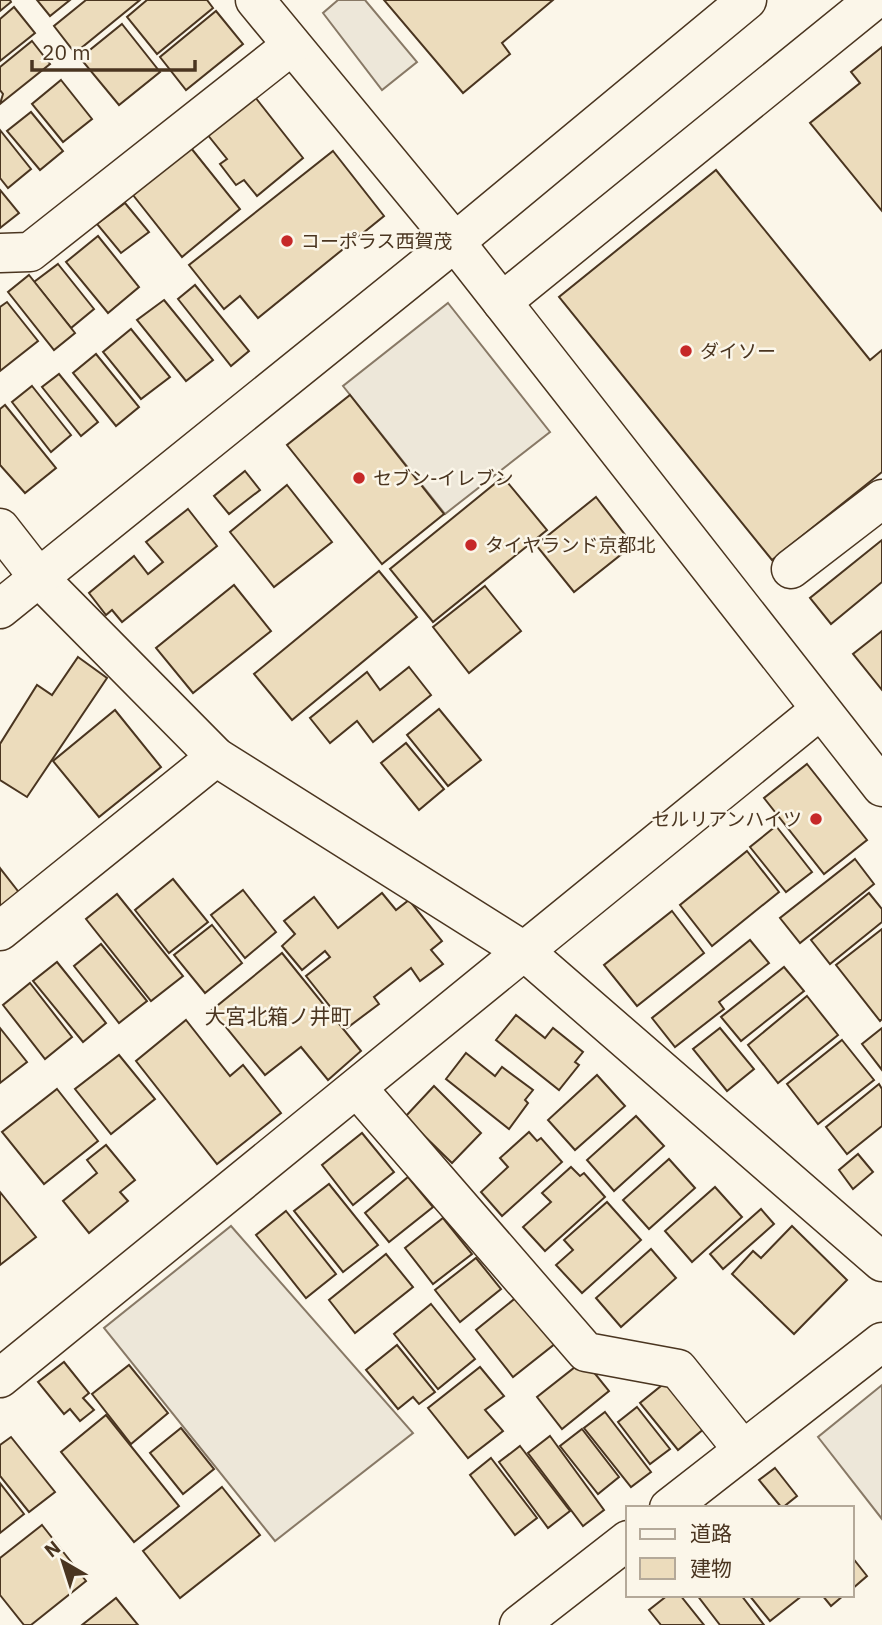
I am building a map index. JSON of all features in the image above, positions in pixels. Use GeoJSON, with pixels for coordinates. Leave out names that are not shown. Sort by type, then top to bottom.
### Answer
{"type":"FeatureCollection","features":[{"type":"Feature","properties":{"kind":"street"},"geometry":{"type":"LineString","coordinates":[[255,0],[455,242],[882,787]]}},
{"type":"Feature","properties":{"kind":"street"},"geometry":{"type":"LineString","coordinates":[[0,609],[455,242],[747,0]]}},
{"type":"Feature","properties":{"kind":"street"},"geometry":{"type":"LineString","coordinates":[[502,302],[874,0]]}},
{"type":"Feature","properties":{"kind":"street"},"geometry":{"type":"LineString","coordinates":[[0,253],[30,252],[291,46]]}},
{"type":"Feature","properties":{"kind":"street"},"geometry":{"type":"LineString","coordinates":[[791,569],[882,499]]}},
{"type":"Feature","properties":{"kind":"street"},"geometry":{"type":"LineString","coordinates":[[0,528],[39,578],[216,757],[524,951],[882,1262]]}},
{"type":"Feature","properties":{"kind":"street"},"geometry":{"type":"LineString","coordinates":[[0,1378],[820,710]]}},
{"type":"Feature","properties":{"kind":"street"},"geometry":{"type":"LineString","coordinates":[[0,931],[216,757]]}},
{"type":"Feature","properties":{"kind":"street"},"geometry":{"type":"LineString","coordinates":[[357,1088],[586,1352],[678,1369],[743,1450]]}},
{"type":"Feature","properties":{"kind":"street"},"geometry":{"type":"LineString","coordinates":[[673,1506],[882,1342]]}},
{"type":"Feature","properties":{"kind":"street"},"geometry":{"type":"LineString","coordinates":[[519,1625],[626,1542]]}},
{"type":"Feature","properties":{"kind":"shaded area"},"geometry":{"type":"Polygon","coordinates":[[[338,0],[365,0],[417,62],[382,90],[323,13],[338,0]]]}},
{"type":"Feature","properties":{"kind":"shaded area"},"geometry":{"type":"Polygon","coordinates":[[[448,303],[550,432],[445,514],[343,386],[448,303]]]}},
{"type":"Feature","properties":{"kind":"shaded area"},"geometry":{"type":"Polygon","coordinates":[[[231,1226],[413,1433],[275,1541],[104,1328],[231,1226]]]}},
{"type":"Feature","properties":{"kind":"shaded area"},"geometry":{"type":"Polygon","coordinates":[[[882,1385],[882,1519],[818,1437],[882,1385]]]}},
{"type":"Feature","properties":{"kind":"building"},"geometry":{"type":"Polygon","coordinates":[[[0,0],[10,0],[11,2],[0,11],[0,0]]]}},
{"type":"Feature","properties":{"kind":"building"},"geometry":{"type":"Polygon","coordinates":[[[37,0],[70,0],[50,16],[37,0]]]}},
{"type":"Feature","properties":{"kind":"building"},"geometry":{"type":"Polygon","coordinates":[[[86,0],[140,0],[75,53],[54,26],[86,0]]]}},
{"type":"Feature","properties":{"kind":"building"},"geometry":{"type":"Polygon","coordinates":[[[147,0],[207,0],[213,8],[157,54],[127,17],[147,0]]]}},
{"type":"Feature","properties":{"kind":"building"},"geometry":{"type":"Polygon","coordinates":[[[384,0],[553,0],[502,43],[510,54],[463,93],[384,0]]]}},
{"type":"Feature","properties":{"kind":"building"},"geometry":{"type":"Polygon","coordinates":[[[14,7],[35,33],[0,61],[0,19],[14,7]]]}},
{"type":"Feature","properties":{"kind":"building"},"geometry":{"type":"Polygon","coordinates":[[[216,11],[243,44],[186,90],[160,57],[216,11]]]}},
{"type":"Feature","properties":{"kind":"building"},"geometry":{"type":"Polygon","coordinates":[[[122,24],[160,72],[119,105],[80,58],[122,24]]]}},
{"type":"Feature","properties":{"kind":"building"},"geometry":{"type":"Polygon","coordinates":[[[32,41],[50,64],[0,104],[3,94],[0,90],[0,67],[32,41]]]}},
{"type":"Feature","properties":{"kind":"building"},"geometry":{"type":"Polygon","coordinates":[[[882,47],[882,211],[810,123],[860,83],[851,72],[882,47]]]}},
{"type":"Feature","properties":{"kind":"building"},"geometry":{"type":"Polygon","coordinates":[[[61,80],[92,119],[63,142],[32,104],[61,80]]]}},
{"type":"Feature","properties":{"kind":"building"},"geometry":{"type":"Polygon","coordinates":[[[255,97],[303,158],[257,196],[244,180],[236,185],[220,164],[227,159],[207,134],[255,97]]]}},
{"type":"Feature","properties":{"kind":"building"},"geometry":{"type":"Polygon","coordinates":[[[31,112],[63,151],[40,170],[7,131],[31,112]]]}},
{"type":"Feature","properties":{"kind":"building"},"geometry":{"type":"Polygon","coordinates":[[[0,130],[31,169],[8,188],[0,178],[0,130]]]}},
{"type":"Feature","properties":{"kind":"building"},"geometry":{"type":"Polygon","coordinates":[[[191,148],[240,209],[182,257],[133,195],[191,148]]]}},
{"type":"Feature","properties":{"kind":"building","name":"コーポラス西賀茂"},"geometry":{"type":"Polygon","coordinates":[[[333,151],[384,216],[258,318],[240,296],[224,309],[189,265],[333,151]]]}},
{"type":"Feature","properties":{"kind":"building"},"geometry":{"type":"Polygon","coordinates":[[[716,170],[870,360],[882,350],[882,472],[772,560],[559,297],[716,170]]]}},
{"type":"Feature","properties":{"kind":"building"},"geometry":{"type":"Polygon","coordinates":[[[0,190],[19,213],[0,228],[0,190]]]}},
{"type":"Feature","properties":{"kind":"building"},"geometry":{"type":"Polygon","coordinates":[[[125,203],[149,232],[121,253],[97,224],[125,203]]]}},
{"type":"Feature","properties":{"kind":"building"},"geometry":{"type":"Polygon","coordinates":[[[98,236],[139,287],[108,313],[66,262],[98,236]]]}},
{"type":"Feature","properties":{"kind":"building"},"geometry":{"type":"Polygon","coordinates":[[[58,264],[94,309],[71,328],[34,282],[58,264]]]}},
{"type":"Feature","properties":{"kind":"building"},"geometry":{"type":"Polygon","coordinates":[[[29,275],[75,333],[54,350],[8,292],[29,275]]]}},
{"type":"Feature","properties":{"kind":"building"},"geometry":{"type":"Polygon","coordinates":[[[195,285],[249,351],[231,366],[178,299],[195,285]]]}},
{"type":"Feature","properties":{"kind":"building"},"geometry":{"type":"Polygon","coordinates":[[[164,300],[213,360],[186,381],[137,320],[164,300]]]}},
{"type":"Feature","properties":{"kind":"building"},"geometry":{"type":"Polygon","coordinates":[[[7,302],[38,341],[0,371],[0,307],[7,302]]]}},
{"type":"Feature","properties":{"kind":"building"},"geometry":{"type":"Polygon","coordinates":[[[131,329],[170,377],[141,399],[103,352],[131,329]]]}},
{"type":"Feature","properties":{"kind":"building"},"geometry":{"type":"Polygon","coordinates":[[[96,354],[139,407],[116,426],[73,373],[96,354]]]}},
{"type":"Feature","properties":{"kind":"building"},"geometry":{"type":"Polygon","coordinates":[[[59,374],[98,422],[81,436],[42,387],[59,374]]]}},
{"type":"Feature","properties":{"kind":"building"},"geometry":{"type":"Polygon","coordinates":[[[32,386],[71,435],[51,452],[12,402],[32,386]]]}},
{"type":"Feature","properties":{"kind":"building"},"geometry":{"type":"Polygon","coordinates":[[[350,395],[444,514],[382,564],[287,445],[350,395]]]}},
{"type":"Feature","properties":{"kind":"building"},"geometry":{"type":"Polygon","coordinates":[[[5,405],[56,468],[25,493],[0,465],[0,409],[5,405]]]}},
{"type":"Feature","properties":{"kind":"building"},"geometry":{"type":"Polygon","coordinates":[[[245,471],[260,490],[229,514],[214,496],[245,471]]]}},
{"type":"Feature","properties":{"kind":"building"},"geometry":{"type":"Polygon","coordinates":[[[503,477],[547,530],[433,622],[390,569],[503,477]]]}},
{"type":"Feature","properties":{"kind":"building"},"geometry":{"type":"Polygon","coordinates":[[[287,485],[332,542],[274,587],[230,532],[287,485]]]}},
{"type":"Feature","properties":{"kind":"building"},"geometry":{"type":"Polygon","coordinates":[[[596,497],[633,545],[574,592],[536,545],[596,497]]]}},
{"type":"Feature","properties":{"kind":"building"},"geometry":{"type":"Polygon","coordinates":[[[188,509],[217,546],[122,622],[112,610],[106,615],[89,593],[134,556],[148,574],[163,562],[146,542],[188,509]]]}},
{"type":"Feature","properties":{"kind":"building"},"geometry":{"type":"Polygon","coordinates":[[[882,540],[882,582],[831,624],[810,598],[882,540]]]}},
{"type":"Feature","properties":{"kind":"building"},"geometry":{"type":"Polygon","coordinates":[[[379,571],[417,617],[292,720],[254,674],[379,571]]]}},
{"type":"Feature","properties":{"kind":"building"},"geometry":{"type":"Polygon","coordinates":[[[234,585],[271,631],[193,693],[156,648],[234,585]]]}},
{"type":"Feature","properties":{"kind":"building"},"geometry":{"type":"Polygon","coordinates":[[[485,586],[521,631],[469,673],[433,627],[485,586]]]}},
{"type":"Feature","properties":{"kind":"building"},"geometry":{"type":"Polygon","coordinates":[[[882,631],[882,690],[853,654],[882,631]]]}},
{"type":"Feature","properties":{"kind":"building"},"geometry":{"type":"Polygon","coordinates":[[[78,657],[107,678],[27,797],[0,780],[0,744],[37,685],[52,695],[78,657]]]}},
{"type":"Feature","properties":{"kind":"building"},"geometry":{"type":"Polygon","coordinates":[[[409,667],[431,695],[373,742],[357,721],[330,743],[310,718],[367,672],[380,690],[409,667]]]}},
{"type":"Feature","properties":{"kind":"building"},"geometry":{"type":"Polygon","coordinates":[[[439,709],[481,760],[448,786],[407,735],[439,709]]]}},
{"type":"Feature","properties":{"kind":"building"},"geometry":{"type":"Polygon","coordinates":[[[115,710],[161,767],[99,817],[53,761],[115,710]]]}},
{"type":"Feature","properties":{"kind":"building"},"geometry":{"type":"Polygon","coordinates":[[[406,743],[444,789],[419,810],[381,763],[406,743]]]}},
{"type":"Feature","properties":{"kind":"building","name":"セルリアンハイツ"},"geometry":{"type":"Polygon","coordinates":[[[807,764],[867,840],[824,874],[764,798],[807,764]]]}},
{"type":"Feature","properties":{"kind":"building"},"geometry":{"type":"Polygon","coordinates":[[[776,826],[812,872],[786,892],[750,847],[776,826]]]}},
{"type":"Feature","properties":{"kind":"building"},"geometry":{"type":"Polygon","coordinates":[[[747,851],[779,892],[712,946],[680,905],[747,851]]]}},
{"type":"Feature","properties":{"kind":"building"},"geometry":{"type":"Polygon","coordinates":[[[855,859],[874,884],[800,943],[780,918],[855,859]]]}},
{"type":"Feature","properties":{"kind":"building"},"geometry":{"type":"Polygon","coordinates":[[[0,868],[21,895],[0,912],[0,868]]]}},
{"type":"Feature","properties":{"kind":"building"},"geometry":{"type":"Polygon","coordinates":[[[173,879],[208,922],[169,953],[135,910],[173,879]]]}},
{"type":"Feature","properties":{"kind":"building"},"geometry":{"type":"Polygon","coordinates":[[[243,890],[276,932],[245,958],[211,915],[243,890]]]}},
{"type":"Feature","properties":{"kind":"building"},"geometry":{"type":"Polygon","coordinates":[[[382,893],[396,910],[409,900],[442,941],[431,950],[443,964],[420,981],[411,968],[374,997],[379,1004],[347,1028],[306,976],[330,957],[325,951],[302,970],[282,946],[295,934],[284,921],[314,897],[338,928],[382,893]]]}},
{"type":"Feature","properties":{"kind":"building"},"geometry":{"type":"Polygon","coordinates":[[[869,893],[882,909],[882,922],[830,964],[811,940],[869,893]]]}},
{"type":"Feature","properties":{"kind":"building"},"geometry":{"type":"Polygon","coordinates":[[[117,894],[183,976],[151,1001],[86,919],[117,894]]]}},
{"type":"Feature","properties":{"kind":"building"},"geometry":{"type":"Polygon","coordinates":[[[672,911],[704,953],[637,1006],[604,965],[672,911]]]}},
{"type":"Feature","properties":{"kind":"building"},"geometry":{"type":"Polygon","coordinates":[[[212,925],[242,963],[205,993],[174,955],[212,925]]]}},
{"type":"Feature","properties":{"kind":"building"},"geometry":{"type":"Polygon","coordinates":[[[882,929],[882,1019],[880,1021],[836,965],[882,929]]]}},
{"type":"Feature","properties":{"kind":"building"},"geometry":{"type":"Polygon","coordinates":[[[750,940],[769,963],[719,1002],[724,1009],[675,1047],[652,1018],[750,940]]]}},
{"type":"Feature","properties":{"kind":"building"},"geometry":{"type":"Polygon","coordinates":[[[101,944],[147,1001],[119,1023],[74,966],[101,944]]]}},
{"type":"Feature","properties":{"kind":"building"},"geometry":{"type":"Polygon","coordinates":[[[282,953],[361,1051],[328,1080],[301,1047],[265,1075],[212,1010],[282,953]]]}},
{"type":"Feature","properties":{"kind":"building"},"geometry":{"type":"Polygon","coordinates":[[[57,962],[106,1023],[83,1042],[33,981],[57,962]]]}},
{"type":"Feature","properties":{"kind":"building"},"geometry":{"type":"Polygon","coordinates":[[[784,967],[804,991],[741,1041],[721,1017],[784,967]]]}},
{"type":"Feature","properties":{"kind":"building"},"geometry":{"type":"Polygon","coordinates":[[[30,983],[72,1037],[45,1059],[3,1005],[30,983]]]}},
{"type":"Feature","properties":{"kind":"building"},"geometry":{"type":"Polygon","coordinates":[[[807,996],[838,1035],[778,1083],[748,1045],[807,996]]]}},
{"type":"Feature","properties":{"kind":"building"},"geometry":{"type":"Polygon","coordinates":[[[516,1015],[545,1038],[553,1028],[583,1052],[575,1062],[579,1065],[559,1090],[496,1040],[516,1015]]]}},
{"type":"Feature","properties":{"kind":"building"},"geometry":{"type":"Polygon","coordinates":[[[186,1020],[230,1076],[243,1065],[281,1113],[217,1164],[136,1061],[186,1020]]]}},
{"type":"Feature","properties":{"kind":"building"},"geometry":{"type":"Polygon","coordinates":[[[0,1028],[27,1062],[0,1083],[0,1028]]]}},
{"type":"Feature","properties":{"kind":"building"},"geometry":{"type":"Polygon","coordinates":[[[720,1028],[754,1069],[727,1091],[693,1049],[720,1028]]]}},
{"type":"Feature","properties":{"kind":"building"},"geometry":{"type":"Polygon","coordinates":[[[882,1028],[882,1070],[862,1044],[882,1028]]]}},
{"type":"Feature","properties":{"kind":"building"},"geometry":{"type":"Polygon","coordinates":[[[842,1040],[874,1080],[818,1124],[787,1084],[842,1040]]]}},
{"type":"Feature","properties":{"kind":"building"},"geometry":{"type":"Polygon","coordinates":[[[466,1053],[495,1076],[502,1067],[533,1090],[525,1100],[528,1103],[509,1129],[446,1079],[466,1053]]]}},
{"type":"Feature","properties":{"kind":"building"},"geometry":{"type":"Polygon","coordinates":[[[119,1055],[155,1099],[111,1134],[75,1089],[119,1055]]]}},
{"type":"Feature","properties":{"kind":"building"},"geometry":{"type":"Polygon","coordinates":[[[597,1075],[625,1106],[575,1150],[548,1120],[597,1075]]]}},
{"type":"Feature","properties":{"kind":"building"},"geometry":{"type":"Polygon","coordinates":[[[879,1084],[882,1089],[882,1126],[847,1154],[826,1127],[879,1084]]]}},
{"type":"Feature","properties":{"kind":"building"},"geometry":{"type":"Polygon","coordinates":[[[434,1086],[481,1133],[452,1163],[405,1117],[434,1086]]]}},
{"type":"Feature","properties":{"kind":"building"},"geometry":{"type":"Polygon","coordinates":[[[57,1089],[98,1141],[44,1184],[2,1132],[57,1089]]]}},
{"type":"Feature","properties":{"kind":"building"},"geometry":{"type":"Polygon","coordinates":[[[636,1116],[664,1146],[614,1191],[587,1160],[636,1116]]]}},
{"type":"Feature","properties":{"kind":"building"},"geometry":{"type":"Polygon","coordinates":[[[529,1132],[537,1141],[541,1138],[562,1162],[502,1216],[481,1192],[508,1167],[500,1158],[529,1132]]]}},
{"type":"Feature","properties":{"kind":"building"},"geometry":{"type":"Polygon","coordinates":[[[362,1133],[394,1172],[353,1205],[322,1165],[362,1133]]]}},
{"type":"Feature","properties":{"kind":"building"},"geometry":{"type":"Polygon","coordinates":[[[106,1145],[135,1180],[120,1192],[128,1201],[89,1233],[63,1201],[97,1173],[87,1160],[106,1145]]]}},
{"type":"Feature","properties":{"kind":"building"},"geometry":{"type":"Polygon","coordinates":[[[858,1154],[873,1172],[853,1189],[839,1170],[858,1154]]]}},
{"type":"Feature","properties":{"kind":"building"},"geometry":{"type":"Polygon","coordinates":[[[669,1159],[695,1188],[649,1229],[623,1200],[669,1159]]]}},
{"type":"Feature","properties":{"kind":"building"},"geometry":{"type":"Polygon","coordinates":[[[571,1167],[580,1176],[584,1173],[605,1197],[545,1251],[523,1227],[551,1202],[542,1193],[571,1167]]]}},
{"type":"Feature","properties":{"kind":"building"},"geometry":{"type":"Polygon","coordinates":[[[408,1177],[433,1207],[389,1242],[365,1213],[408,1177]]]}},
{"type":"Feature","properties":{"kind":"building"},"geometry":{"type":"Polygon","coordinates":[[[329,1184],[378,1245],[343,1272],[294,1211],[329,1184]]]}},
{"type":"Feature","properties":{"kind":"building"},"geometry":{"type":"Polygon","coordinates":[[[715,1187],[742,1217],[692,1262],[665,1231],[715,1187]]]}},
{"type":"Feature","properties":{"kind":"building"},"geometry":{"type":"Polygon","coordinates":[[[0,1192],[36,1237],[0,1265],[0,1192]]]}},
{"type":"Feature","properties":{"kind":"building"},"geometry":{"type":"Polygon","coordinates":[[[607,1202],[641,1240],[582,1293],[556,1265],[573,1250],[564,1240],[607,1202]]]}},
{"type":"Feature","properties":{"kind":"building"},"geometry":{"type":"Polygon","coordinates":[[[761,1209],[774,1224],[723,1269],[710,1254],[761,1209]]]}},
{"type":"Feature","properties":{"kind":"building"},"geometry":{"type":"Polygon","coordinates":[[[286,1211],[336,1274],[306,1298],[256,1235],[286,1211]]]}},
{"type":"Feature","properties":{"kind":"building"},"geometry":{"type":"Polygon","coordinates":[[[443,1218],[472,1254],[433,1284],[405,1248],[443,1218]]]}},
{"type":"Feature","properties":{"kind":"building"},"geometry":{"type":"Polygon","coordinates":[[[792,1226],[847,1280],[794,1334],[732,1274],[753,1251],[761,1258],[792,1226]]]}},
{"type":"Feature","properties":{"kind":"building"},"geometry":{"type":"Polygon","coordinates":[[[651,1249],[676,1278],[621,1327],[596,1298],[651,1249]]]}},
{"type":"Feature","properties":{"kind":"building"},"geometry":{"type":"Polygon","coordinates":[[[386,1254],[413,1287],[355,1333],[329,1300],[386,1254]]]}},
{"type":"Feature","properties":{"kind":"building"},"geometry":{"type":"Polygon","coordinates":[[[476,1258],[501,1289],[460,1322],[435,1290],[476,1258]]]}},
{"type":"Feature","properties":{"kind":"building"},"geometry":{"type":"Polygon","coordinates":[[[518,1296],[556,1343],[513,1377],[476,1330],[518,1296]]]}},
{"type":"Feature","properties":{"kind":"building"},"geometry":{"type":"Polygon","coordinates":[[[431,1304],[475,1359],[438,1389],[394,1334],[431,1304]]]}},
{"type":"Feature","properties":{"kind":"building"},"geometry":{"type":"Polygon","coordinates":[[[397,1345],[435,1392],[419,1404],[413,1397],[398,1409],[366,1370],[397,1345]]]}},
{"type":"Feature","properties":{"kind":"building"},"geometry":{"type":"Polygon","coordinates":[[[584,1360],[609,1391],[562,1429],[537,1397],[584,1360]]]}},
{"type":"Feature","properties":{"kind":"building"},"geometry":{"type":"Polygon","coordinates":[[[64,1362],[89,1393],[83,1398],[94,1410],[80,1421],[70,1409],[64,1414],[38,1382],[64,1362]]]}},
{"type":"Feature","properties":{"kind":"building"},"geometry":{"type":"Polygon","coordinates":[[[129,1365],[168,1413],[131,1444],[92,1394],[129,1365]]]}},
{"type":"Feature","properties":{"kind":"building"},"geometry":{"type":"Polygon","coordinates":[[[480,1367],[504,1396],[485,1410],[503,1431],[468,1458],[428,1408],[480,1367]]]}},
{"type":"Feature","properties":{"kind":"building"},"geometry":{"type":"Polygon","coordinates":[[[666,1382],[705,1428],[678,1450],[640,1403],[666,1382]]]}},
{"type":"Feature","properties":{"kind":"building"},"geometry":{"type":"Polygon","coordinates":[[[637,1407],[670,1449],[650,1464],[618,1422],[637,1407]]]}},
{"type":"Feature","properties":{"kind":"building"},"geometry":{"type":"Polygon","coordinates":[[[605,1412],[651,1472],[631,1487],[584,1428],[605,1412]]]}},
{"type":"Feature","properties":{"kind":"building"},"geometry":{"type":"Polygon","coordinates":[[[106,1415],[179,1506],[134,1542],[61,1452],[106,1415]]]}},
{"type":"Feature","properties":{"kind":"building"},"geometry":{"type":"Polygon","coordinates":[[[181,1428],[214,1469],[183,1494],[150,1453],[181,1428]]]}},
{"type":"Feature","properties":{"kind":"building"},"geometry":{"type":"Polygon","coordinates":[[[582,1429],[619,1477],[598,1494],[560,1446],[582,1429]]]}},
{"type":"Feature","properties":{"kind":"building"},"geometry":{"type":"Polygon","coordinates":[[[550,1436],[604,1510],[583,1526],[528,1453],[550,1436]]]}},
{"type":"Feature","properties":{"kind":"building"},"geometry":{"type":"Polygon","coordinates":[[[11,1437],[55,1492],[29,1512],[0,1476],[0,1445],[11,1437]]]}},
{"type":"Feature","properties":{"kind":"building"},"geometry":{"type":"Polygon","coordinates":[[[520,1446],[570,1511],[548,1528],[499,1462],[520,1446]]]}},
{"type":"Feature","properties":{"kind":"building"},"geometry":{"type":"Polygon","coordinates":[[[491,1458],[537,1518],[515,1535],[470,1475],[491,1458]]]}},
{"type":"Feature","properties":{"kind":"building"},"geometry":{"type":"Polygon","coordinates":[[[775,1468],[797,1496],[784,1506],[780,1506],[759,1480],[775,1468]]]}},
{"type":"Feature","properties":{"kind":"building"},"geometry":{"type":"Polygon","coordinates":[[[0,1483],[24,1514],[0,1533],[0,1483]]]}},
{"type":"Feature","properties":{"kind":"building"},"geometry":{"type":"Polygon","coordinates":[[[222,1487],[260,1535],[180,1598],[143,1551],[222,1487]]]}},
{"type":"Feature","properties":{"kind":"building"},"geometry":{"type":"Polygon","coordinates":[[[42,1525],[86,1581],[31,1625],[24,1625],[0,1595],[0,1558],[42,1525]]]}},
{"type":"Feature","properties":{"kind":"building"},"geometry":{"type":"Polygon","coordinates":[[[854,1560],[867,1576],[854,1587],[854,1560]]]}},
{"type":"Feature","properties":{"kind":"building"},"geometry":{"type":"Polygon","coordinates":[[[665,1597],[682,1597],[704,1625],[661,1625],[649,1610],[665,1597]]]}},
{"type":"Feature","properties":{"kind":"building"},"geometry":{"type":"Polygon","coordinates":[[[699,1597],[743,1597],[764,1625],[720,1625],[699,1597]]]}},
{"type":"Feature","properties":{"kind":"building"},"geometry":{"type":"Polygon","coordinates":[[[751,1597],[800,1597],[770,1621],[751,1597]]]}},
{"type":"Feature","properties":{"kind":"building"},"geometry":{"type":"Polygon","coordinates":[[[824,1597],[842,1597],[831,1606],[824,1597]]]}},
{"type":"Feature","properties":{"kind":"building"},"geometry":{"type":"Polygon","coordinates":[[[116,1598],[138,1625],[82,1625],[116,1598]]]}},
{"type":"Feature","properties":{"kind":"place","name":"コーポラス西賀茂"},"geometry":{"type":"Point","coordinates":[287,241]}},
{"type":"Feature","properties":{"kind":"place","name":"ダイソー"},"geometry":{"type":"Point","coordinates":[686,351]}},
{"type":"Feature","properties":{"kind":"place","name":"セブン-イレブン"},"geometry":{"type":"Point","coordinates":[359,478]}},
{"type":"Feature","properties":{"kind":"place","name":"タイヤランド京都北"},"geometry":{"type":"Point","coordinates":[471,545]}},
{"type":"Feature","properties":{"kind":"place","name":"セルリアンハイツ"},"geometry":{"type":"Point","coordinates":[816,819]}},
{"type":"Feature","properties":{"kind":"district","name":"大宮北箱ノ井町"},"geometry":{"type":"Point","coordinates":[278,1016]}}]}
